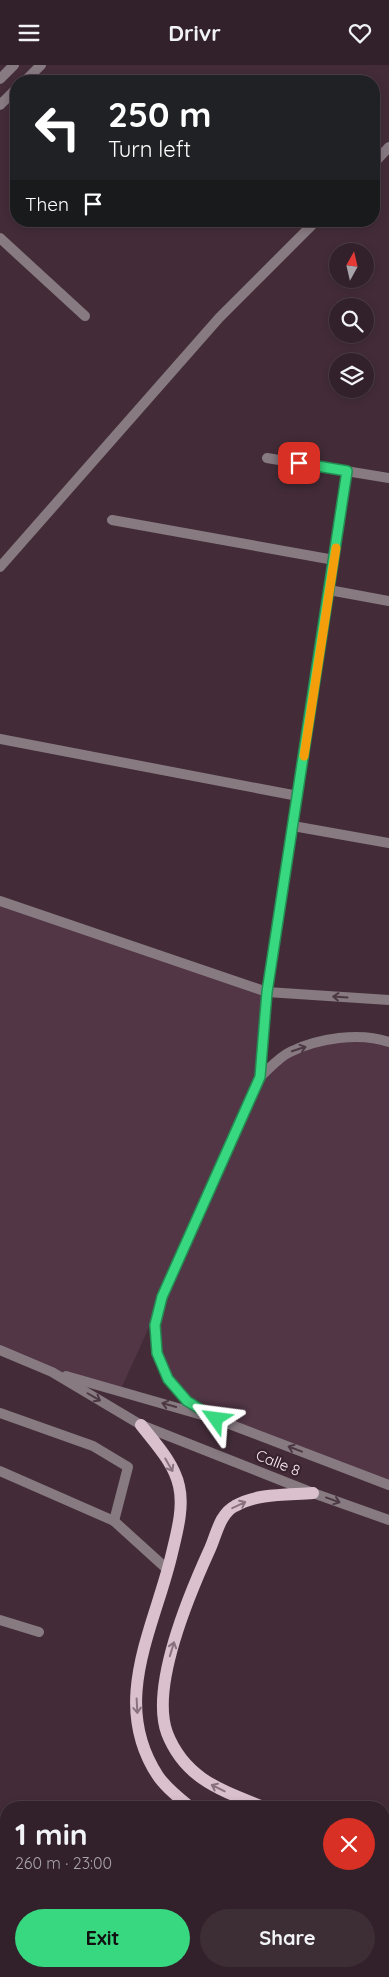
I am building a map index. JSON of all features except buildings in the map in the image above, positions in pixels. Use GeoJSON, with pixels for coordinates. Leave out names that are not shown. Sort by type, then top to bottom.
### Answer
{"type":"FeatureCollection","features":[{"type":"Feature","properties":{"kind":"main road"},"geometry":{"type":"LineString","coordinates":[[142,1425],[170,1465],[179,1486],[180,1508],[168,1570],[141,1654],[136,1694],[138,1727],[146,1752],[158,1776],[184,1801]]}},
{"type":"Feature","properties":{"kind":"main road"},"geometry":{"type":"LineString","coordinates":[[248,1801],[214,1787],[192,1772],[178,1755],[167,1732],[163,1708],[170,1657],[198,1573],[218,1526],[233,1506],[258,1497],[313,1493]]}},
{"type":"Feature","properties":{"kind":"street"},"geometry":{"type":"LineString","coordinates":[[0,79],[14,65]]}},
{"type":"Feature","properties":{"kind":"street"},"geometry":{"type":"LineString","coordinates":[[30,75],[41,65]]}},
{"type":"Feature","properties":{"kind":"street"},"geometry":{"type":"LineString","coordinates":[[0,105],[10,95]]}},
{"type":"Feature","properties":{"kind":"street"},"geometry":{"type":"LineString","coordinates":[[380,157],[389,147]]}},
{"type":"Feature","properties":{"kind":"street"},"geometry":{"type":"LineString","coordinates":[[0,567],[219,318],[310,227]]}},
{"type":"Feature","properties":{"kind":"street"},"geometry":{"type":"LineString","coordinates":[[0,238],[85,316]]}},
{"type":"Feature","properties":{"kind":"street"},"geometry":{"type":"LineString","coordinates":[[266,459],[389,478]]}},
{"type":"Feature","properties":{"kind":"street"},"geometry":{"type":"LineString","coordinates":[[216,1419],[187,1401],[168,1379],[157,1353],[155,1325],[162,1297],[260,1077],[267,992],[347,471]]}},
{"type":"Feature","properties":{"kind":"street"},"geometry":{"type":"LineString","coordinates":[[112,520],[334,560]]}},
{"type":"Feature","properties":{"kind":"street"},"geometry":{"type":"LineString","coordinates":[[329,590],[389,601]]}},
{"type":"Feature","properties":{"kind":"street"},"geometry":{"type":"LineString","coordinates":[[0,739],[298,796]]}},
{"type":"Feature","properties":{"kind":"street"},"geometry":{"type":"LineString","coordinates":[[293,825],[389,843]]}},
{"type":"Feature","properties":{"kind":"street"},"geometry":{"type":"LineString","coordinates":[[0,901],[267,992],[389,1000]]}},
{"type":"Feature","properties":{"kind":"street"},"geometry":{"type":"LineString","coordinates":[[260,1077],[289,1052],[316,1043],[353,1037],[389,1042]]}},
{"type":"Feature","properties":{"kind":"street","name":"Calle 8"},"geometry":{"type":"LineString","coordinates":[[0,1350],[52,1372],[216,1419],[389,1485]]}},
{"type":"Feature","properties":{"kind":"street","name":"Calle 8"},"geometry":{"type":"LineString","coordinates":[[52,1372],[142,1425],[313,1493],[389,1520]]}},
{"type":"Feature","properties":{"kind":"street"},"geometry":{"type":"LineString","coordinates":[[0,1413],[93,1446],[128,1467],[114,1521]]}},
{"type":"Feature","properties":{"kind":"street"},"geometry":{"type":"LineString","coordinates":[[0,1471],[114,1521],[168,1570]]}},
{"type":"Feature","properties":{"kind":"street"},"geometry":{"type":"LineString","coordinates":[[0,1620],[39,1631]]}},
{"type":"Feature","properties":{"kind":"shaded area"},"geometry":{"type":"Polygon","coordinates":[[[0,901],[267,992],[260,1076],[289,1052],[353,1037],[389,1042],[389,1485],[216,1419],[187,1401],[157,1353],[160,1303],[120,1391],[52,1372],[0,1350],[0,901]]]}},
{"type":"Feature","properties":{"kind":"slow traffic"},"geometry":{"type":"LineString","coordinates":[[304,756],[336,548]]}},
{"type":"Feature","properties":{"kind":"route"},"geometry":{"type":"LineString","coordinates":[[216,1419],[187,1401],[168,1379],[157,1353],[155,1325],[162,1297],[260,1077],[267,992],[347,471],[299,463]]}}]}
